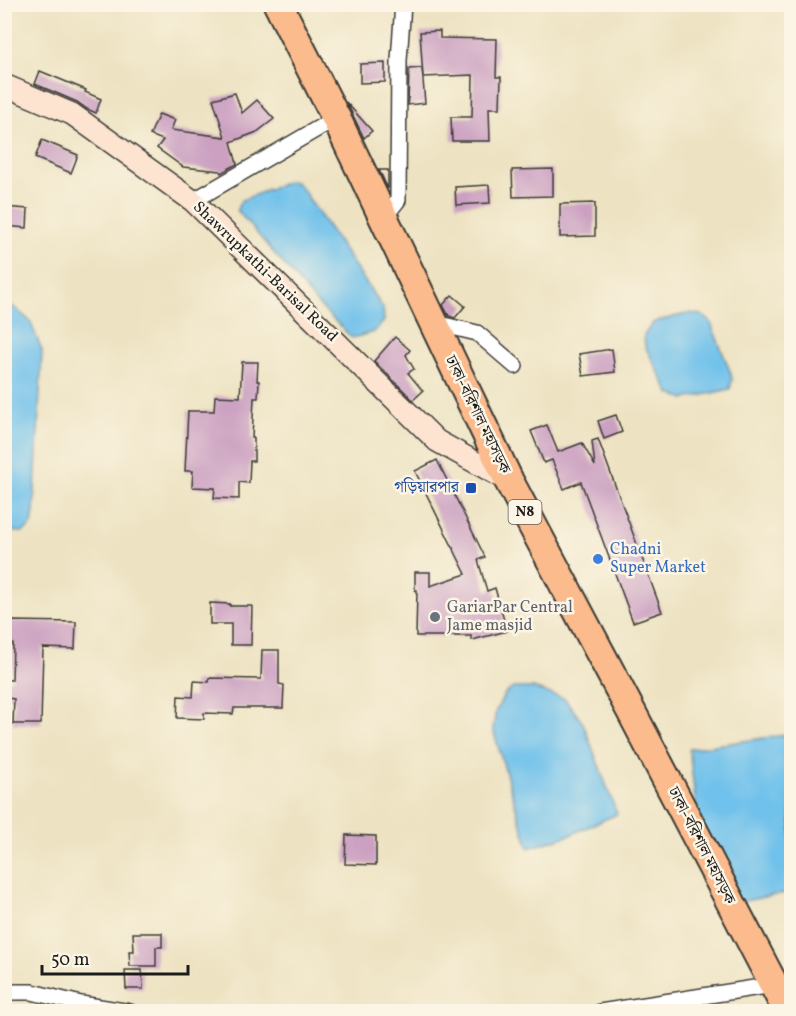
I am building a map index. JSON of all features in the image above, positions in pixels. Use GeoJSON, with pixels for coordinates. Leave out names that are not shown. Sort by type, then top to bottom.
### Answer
{"type":"FeatureCollection","features":[{"type":"Feature","properties":{"kind":"highway","name":"ঢাকা-বরিশাল মহাসড়ক"},"geometry":{"type":"LineString","coordinates":[[278,4],[336,118],[509,481],[788,1011]]}},
{"type":"Feature","properties":{"kind":"main road","name":"Shawrupkathi-Barisal Road"},"geometry":{"type":"LineString","coordinates":[[4,85],[72,114],[193,201],[437,441],[509,481]]}},
{"type":"Feature","properties":{"kind":"street"},"geometry":{"type":"LineString","coordinates":[[383,219],[398,200],[399,60],[403,4]]}},
{"type":"Feature","properties":{"kind":"street"},"geometry":{"type":"LineString","coordinates":[[193,201],[336,118]]}},
{"type":"Feature","properties":{"kind":"street"},"geometry":{"type":"LineString","coordinates":[[431,319],[444,325],[477,333],[515,366]]}},
{"type":"Feature","properties":{"kind":"street"},"geometry":{"type":"LineString","coordinates":[[600,1011],[773,985]]}},
{"type":"Feature","properties":{"kind":"street"},"geometry":{"type":"LineString","coordinates":[[4,992],[32,992],[81,1004],[130,1011]]}},
{"type":"Feature","properties":{"kind":"water"},"geometry":{"type":"Polygon","coordinates":[[[289,181],[301,187],[383,308],[384,321],[374,332],[352,338],[315,301],[237,210],[242,200],[289,181]]]}},
{"type":"Feature","properties":{"kind":"water"},"geometry":{"type":"Polygon","coordinates":[[[5,304],[12,306],[30,321],[42,351],[34,511],[32,525],[23,532],[5,531],[5,304]]]}},
{"type":"Feature","properties":{"kind":"water"},"geometry":{"type":"Polygon","coordinates":[[[690,313],[701,315],[710,321],[732,379],[730,389],[685,399],[670,394],[645,346],[644,335],[654,322],[690,313]]]}},
{"type":"Feature","properties":{"kind":"water"},"geometry":{"type":"Polygon","coordinates":[[[513,688],[533,688],[565,699],[583,723],[617,814],[570,835],[529,848],[493,729],[496,710],[505,694],[513,688]]]}},
{"type":"Feature","properties":{"kind":"water"},"geometry":{"type":"Polygon","coordinates":[[[791,734],[791,892],[739,902],[705,860],[689,749],[791,734]]]}},
{"type":"Feature","properties":{"kind":"building"},"geometry":{"type":"Polygon","coordinates":[[[440,31],[440,38],[497,39],[496,77],[501,77],[500,108],[489,108],[490,141],[452,141],[451,117],[472,117],[473,75],[423,77],[420,32],[440,31]]]}},
{"type":"Feature","properties":{"kind":"building"},"geometry":{"type":"Polygon","coordinates":[[[385,63],[385,82],[360,83],[360,64],[385,63]]]}},
{"type":"Feature","properties":{"kind":"building"},"geometry":{"type":"Polygon","coordinates":[[[422,68],[425,103],[408,105],[409,69],[422,68]]]}},
{"type":"Feature","properties":{"kind":"building"},"geometry":{"type":"Polygon","coordinates":[[[40,71],[86,90],[85,92],[101,99],[96,113],[35,84],[40,71]]]}},
{"type":"Feature","properties":{"kind":"building"},"geometry":{"type":"Polygon","coordinates":[[[235,93],[242,113],[257,100],[274,119],[257,132],[231,142],[237,164],[221,173],[220,171],[183,167],[157,148],[163,140],[150,135],[159,114],[175,120],[171,130],[225,137],[213,99],[235,93]]]}},
{"type":"Feature","properties":{"kind":"building"},"geometry":{"type":"Polygon","coordinates":[[[346,102],[372,131],[364,138],[351,111],[346,102]]]}},
{"type":"Feature","properties":{"kind":"building"},"geometry":{"type":"Polygon","coordinates":[[[42,140],[78,155],[71,173],[35,158],[42,140]]]}},
{"type":"Feature","properties":{"kind":"building"},"geometry":{"type":"Polygon","coordinates":[[[553,169],[553,196],[513,197],[512,170],[553,169]]]}},
{"type":"Feature","properties":{"kind":"building"},"geometry":{"type":"Polygon","coordinates":[[[379,170],[388,170],[388,189],[379,170]]]}},
{"type":"Feature","properties":{"kind":"building"},"geometry":{"type":"Polygon","coordinates":[[[489,185],[490,203],[456,205],[455,187],[489,185]]]}},
{"type":"Feature","properties":{"kind":"building"},"geometry":{"type":"Polygon","coordinates":[[[595,203],[595,236],[560,237],[560,204],[595,203]]]}},
{"type":"Feature","properties":{"kind":"building"},"geometry":{"type":"Polygon","coordinates":[[[4,207],[28,209],[27,228],[4,226],[4,207]]]}},
{"type":"Feature","properties":{"kind":"building"},"geometry":{"type":"Polygon","coordinates":[[[452,295],[465,306],[455,318],[449,316],[443,305],[452,295]]]}},
{"type":"Feature","properties":{"kind":"building"},"geometry":{"type":"Polygon","coordinates":[[[395,337],[410,350],[406,355],[414,369],[408,373],[423,391],[413,400],[374,361],[395,337]]]}},
{"type":"Feature","properties":{"kind":"building"},"geometry":{"type":"Polygon","coordinates":[[[612,349],[615,372],[583,376],[579,354],[612,349]]]}},
{"type":"Feature","properties":{"kind":"building"},"geometry":{"type":"Polygon","coordinates":[[[242,362],[258,362],[258,398],[254,398],[252,438],[254,438],[254,461],[250,461],[249,483],[239,482],[239,499],[214,498],[215,488],[192,487],[193,471],[185,471],[188,411],[214,411],[215,396],[240,397],[242,362]]]}},
{"type":"Feature","properties":{"kind":"building"},"geometry":{"type":"Polygon","coordinates":[[[616,415],[622,432],[604,439],[598,421],[616,415]]]}},
{"type":"Feature","properties":{"kind":"building"},"geometry":{"type":"Polygon","coordinates":[[[547,425],[558,452],[582,443],[595,466],[592,441],[598,439],[662,612],[633,622],[581,482],[564,489],[552,460],[544,463],[531,431],[547,425]]]}},
{"type":"Feature","properties":{"kind":"building"},"geometry":{"type":"Polygon","coordinates":[[[437,460],[485,557],[478,560],[487,591],[495,588],[507,631],[472,640],[471,636],[416,636],[415,572],[430,572],[430,586],[466,574],[415,471],[437,460]]]}},
{"type":"Feature","properties":{"kind":"building"},"geometry":{"type":"Polygon","coordinates":[[[210,603],[252,606],[251,645],[231,645],[231,624],[210,624],[210,603]]]}},
{"type":"Feature","properties":{"kind":"building"},"geometry":{"type":"Polygon","coordinates":[[[10,621],[76,622],[75,649],[43,648],[41,724],[13,724],[14,699],[7,698],[7,680],[12,680],[13,644],[9,644],[10,621]]]}},
{"type":"Feature","properties":{"kind":"building"},"geometry":{"type":"Polygon","coordinates":[[[262,650],[279,650],[279,684],[284,685],[283,708],[234,708],[233,714],[204,713],[204,719],[177,718],[178,696],[193,697],[194,681],[209,682],[209,678],[261,679],[262,650]]]}},
{"type":"Feature","properties":{"kind":"building"},"geometry":{"type":"Polygon","coordinates":[[[346,835],[376,836],[376,865],[345,864],[346,835]]]}},
{"type":"Feature","properties":{"kind":"building"},"geometry":{"type":"Polygon","coordinates":[[[133,933],[162,933],[162,947],[156,947],[156,966],[130,966],[129,951],[134,951],[133,933]]]}},
{"type":"Feature","properties":{"kind":"building"},"geometry":{"type":"Polygon","coordinates":[[[125,970],[142,970],[143,989],[126,989],[125,970]]]}},
{"type":"Feature","properties":{"kind":"place","name":"গড়িয়ারপার"},"geometry":{"type":"Point","coordinates":[471,488]}},
{"type":"Feature","properties":{"kind":"place","name":"Chadni Super Market"},"geometry":{"type":"Point","coordinates":[598,559]}},
{"type":"Feature","properties":{"kind":"place","name":"GariarPar Central Jame masjid"},"geometry":{"type":"Point","coordinates":[435,617]}}]}
